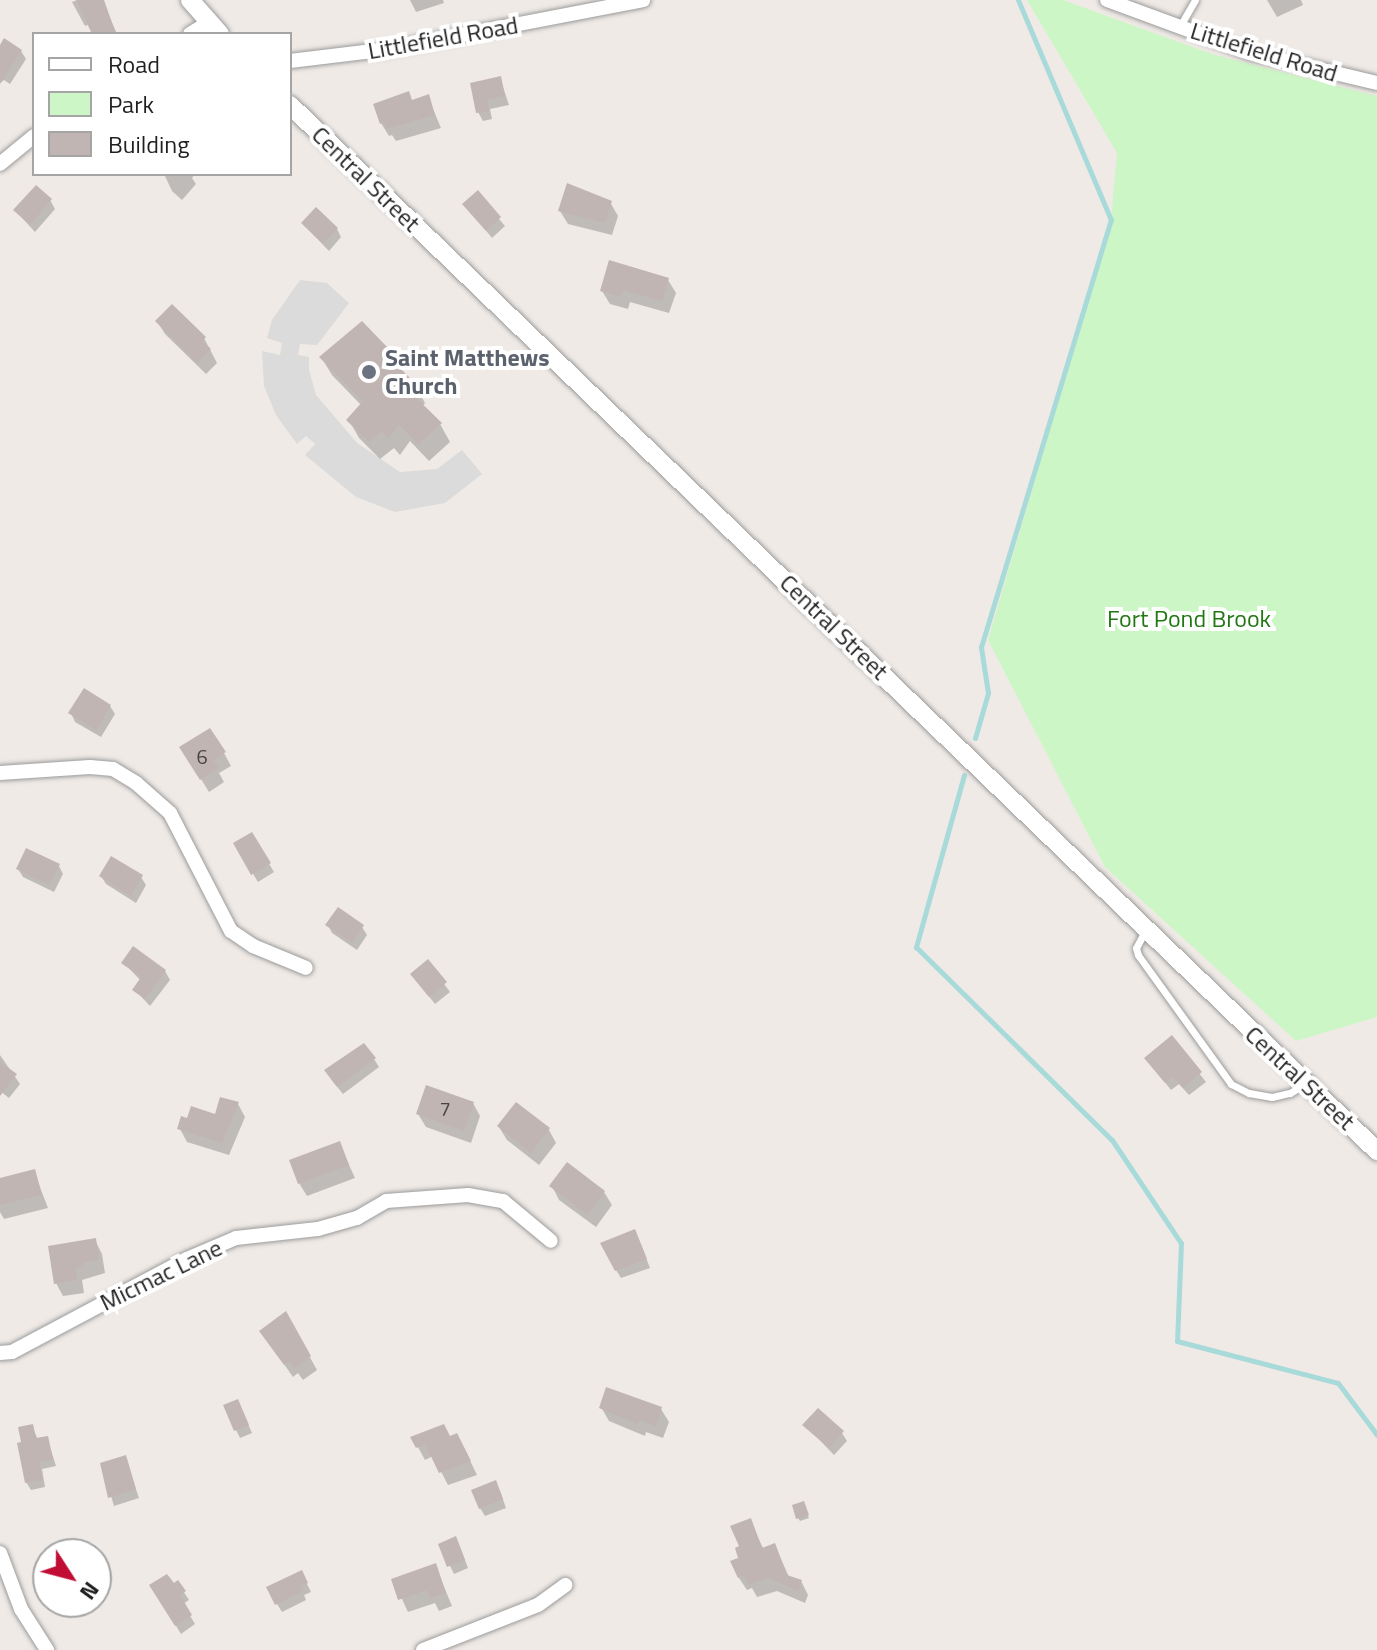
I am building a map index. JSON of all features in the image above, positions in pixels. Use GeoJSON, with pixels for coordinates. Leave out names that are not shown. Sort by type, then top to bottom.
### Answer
{"type":"FeatureCollection","features":[{"type":"Feature","properties":{"kind":"street"},"geometry":{"type":"LineString","coordinates":[[190,0],[215,28]]}},
{"type":"Feature","properties":{"kind":"street","name":"Littlefield Road"},"geometry":{"type":"LineString","coordinates":[[292,61],[389,49],[643,0]]}},
{"type":"Feature","properties":{"kind":"street","name":"Littlefield Road"},"geometry":{"type":"LineString","coordinates":[[1107,0],[1251,53],[1377,83]]}},
{"type":"Feature","properties":{"kind":"street","name":"Central Street"},"geometry":{"type":"LineString","coordinates":[[292,107],[1377,1151]]}},
{"type":"Feature","properties":{"kind":"street"},"geometry":{"type":"LineString","coordinates":[[0,164],[32,138]]}},
{"type":"Feature","properties":{"kind":"street"},"geometry":{"type":"LineString","coordinates":[[0,773],[90,767],[113,769],[136,783],[170,813],[231,931],[253,946],[306,968]]}},
{"type":"Feature","properties":{"kind":"street","name":"Micmac Lane"},"geometry":{"type":"LineString","coordinates":[[0,1353],[12,1352],[187,1259],[236,1238],[318,1229],[357,1218],[386,1201],[468,1195],[503,1201],[551,1241]]}},
{"type":"Feature","properties":{"kind":"street"},"geometry":{"type":"LineString","coordinates":[[0,1553],[21,1609],[47,1650]]}},
{"type":"Feature","properties":{"kind":"street"},"geometry":{"type":"LineString","coordinates":[[423,1650],[538,1605],[566,1585]]}},
{"type":"Feature","properties":{"kind":"lane"},"geometry":{"type":"LineString","coordinates":[[1179,27],[1195,0]]}},
{"type":"Feature","properties":{"kind":"lane"},"geometry":{"type":"LineString","coordinates":[[1146,929],[1138,940],[1138,955],[1231,1084],[1249,1093],[1272,1097],[1290,1093],[1306,1083]]}},
{"type":"Feature","properties":{"kind":"green space","name":"Fort Pond Brook"},"geometry":{"type":"Polygon","coordinates":[[[1027,0],[1063,0],[1215,55],[1377,96],[1377,1017],[1296,1041],[1105,867],[988,640],[1111,220],[1117,153],[1027,0]]]}},
{"type":"Feature","properties":{"kind":"shaded area"},"geometry":{"type":"Polygon","coordinates":[[[300,280],[327,283],[349,303],[317,345],[300,344],[298,355],[309,357],[316,395],[357,443],[400,472],[437,469],[462,450],[482,474],[445,503],[395,512],[356,497],[305,455],[315,444],[306,436],[297,444],[276,415],[264,386],[262,351],[280,355],[282,343],[267,338],[272,320],[300,280]]]}},
{"type":"Feature","properties":{"kind":"building"},"geometry":{"type":"Polygon","coordinates":[[[76,0],[104,0],[115,32],[91,32],[76,0]]]}},
{"type":"Feature","properties":{"kind":"building"},"geometry":{"type":"Polygon","coordinates":[[[4,38],[22,50],[0,84],[0,45],[4,38]]]}},
{"type":"Feature","properties":{"kind":"building"},"geometry":{"type":"Polygon","coordinates":[[[501,76],[505,96],[487,100],[489,111],[476,113],[470,83],[501,76]]]}},
{"type":"Feature","properties":{"kind":"building"},"geometry":{"type":"Polygon","coordinates":[[[409,91],[412,100],[429,94],[435,115],[386,129],[384,122],[380,124],[373,104],[409,91]]]}},
{"type":"Feature","properties":{"kind":"building"},"geometry":{"type":"Polygon","coordinates":[[[567,183],[612,201],[605,223],[558,211],[567,183]]]}},
{"type":"Feature","properties":{"kind":"building"},"geometry":{"type":"Polygon","coordinates":[[[36,185],[52,199],[30,225],[13,210],[36,185]]]}},
{"type":"Feature","properties":{"kind":"building"},"geometry":{"type":"Polygon","coordinates":[[[478,190],[501,217],[486,231],[462,204],[478,190]]]}},
{"type":"Feature","properties":{"kind":"building"},"geometry":{"type":"Polygon","coordinates":[[[316,207],[338,228],[323,244],[301,223],[316,207]]]}},
{"type":"Feature","properties":{"kind":"building"},"geometry":{"type":"Polygon","coordinates":[[[609,260],[669,278],[662,301],[623,290],[621,297],[600,291],[609,260]]]}},
{"type":"Feature","properties":{"kind":"building"},"geometry":{"type":"Polygon","coordinates":[[[172,304],[206,337],[202,341],[211,349],[197,363],[155,321],[172,304]]]}},
{"type":"Feature","properties":{"kind":"building","name":"Saint Matthews Church"},"geometry":{"type":"Polygon","coordinates":[[[362,321],[390,350],[386,354],[416,384],[410,392],[442,423],[418,444],[399,425],[389,438],[382,431],[369,442],[346,420],[363,401],[319,357],[362,321]]]}},
{"type":"Feature","properties":{"kind":"building"},"geometry":{"type":"Polygon","coordinates":[[[84,688],[111,705],[96,730],[68,713],[84,688]]]}},
{"type":"Feature","properties":{"kind":"building"},"geometry":{"type":"Polygon","coordinates":[[[210,728],[226,752],[213,760],[219,768],[200,780],[179,747],[210,728]]]}},
{"type":"Feature","properties":{"kind":"building"},"geometry":{"type":"Polygon","coordinates":[[[252,832],[271,863],[251,875],[233,843],[252,832]]]}},
{"type":"Feature","properties":{"kind":"building"},"geometry":{"type":"Polygon","coordinates":[[[26,848],[60,864],[49,885],[16,869],[26,848]]]}},
{"type":"Feature","properties":{"kind":"building"},"geometry":{"type":"Polygon","coordinates":[[[111,856],[143,875],[131,896],[99,876],[111,856]]]}},
{"type":"Feature","properties":{"kind":"building"},"geometry":{"type":"Polygon","coordinates":[[[338,907],[364,925],[352,943],[325,925],[338,907]]]}},
{"type":"Feature","properties":{"kind":"building"},"geometry":{"type":"Polygon","coordinates":[[[133,946],[166,970],[145,999],[132,990],[141,977],[121,963],[133,946]]]}},
{"type":"Feature","properties":{"kind":"building"},"geometry":{"type":"Polygon","coordinates":[[[428,959],[447,982],[429,997],[410,974],[428,959]]]}},
{"type":"Feature","properties":{"kind":"building"},"geometry":{"type":"Polygon","coordinates":[[[1172,1035],[1202,1072],[1183,1088],[1173,1077],[1165,1083],[1144,1058],[1172,1035]]]}},
{"type":"Feature","properties":{"kind":"building"},"geometry":{"type":"Polygon","coordinates":[[[364,1043],[376,1058],[337,1087],[324,1070],[364,1043]]]}},
{"type":"Feature","properties":{"kind":"building"},"geometry":{"type":"Polygon","coordinates":[[[0,1062],[17,1074],[0,1096],[0,1062]]]}},
{"type":"Feature","properties":{"kind":"building"},"geometry":{"type":"Polygon","coordinates":[[[426,1085],[474,1102],[464,1131],[416,1114],[426,1085]]]}},
{"type":"Feature","properties":{"kind":"building"},"geometry":{"type":"Polygon","coordinates":[[[220,1097],[239,1102],[222,1143],[177,1129],[181,1116],[187,1118],[191,1106],[215,1114],[220,1097]]]}},
{"type":"Feature","properties":{"kind":"building"},"geometry":{"type":"Polygon","coordinates":[[[516,1102],[550,1128],[531,1153],[497,1126],[516,1102]]]}},
{"type":"Feature","properties":{"kind":"building"},"geometry":{"type":"Polygon","coordinates":[[[340,1141],[349,1165],[298,1184],[289,1160],[340,1141]]]}},
{"type":"Feature","properties":{"kind":"building"},"geometry":{"type":"Polygon","coordinates":[[[567,1162],[605,1191],[588,1215],[549,1186],[567,1162]]]}},
{"type":"Feature","properties":{"kind":"building"},"geometry":{"type":"Polygon","coordinates":[[[35,1169],[42,1195],[0,1205],[0,1178],[35,1169]]]}},
{"type":"Feature","properties":{"kind":"building"},"geometry":{"type":"Polygon","coordinates":[[[635,1229],[647,1259],[615,1271],[600,1243],[635,1229]]]}},
{"type":"Feature","properties":{"kind":"building"},"geometry":{"type":"Polygon","coordinates":[[[96,1238],[99,1260],[83,1262],[84,1267],[75,1268],[77,1280],[54,1284],[48,1246],[96,1238]]]}},
{"type":"Feature","properties":{"kind":"building"},"geometry":{"type":"Polygon","coordinates":[[[286,1311],[311,1356],[294,1368],[289,1361],[284,1365],[259,1331],[286,1311]]]}},
{"type":"Feature","properties":{"kind":"building"},"geometry":{"type":"Polygon","coordinates":[[[606,1387],[662,1407],[656,1426],[639,1420],[638,1424],[599,1408],[606,1387]]]}},
{"type":"Feature","properties":{"kind":"building"},"geometry":{"type":"Polygon","coordinates":[[[238,1399],[249,1425],[234,1431],[223,1405],[238,1399]]]}},
{"type":"Feature","properties":{"kind":"building"},"geometry":{"type":"Polygon","coordinates":[[[818,1408],[844,1431],[829,1448],[802,1425],[818,1408]]]}},
{"type":"Feature","properties":{"kind":"building"},"geometry":{"type":"Polygon","coordinates":[[[33,1424],[36,1438],[48,1436],[53,1459],[39,1462],[43,1480],[25,1483],[17,1443],[21,1442],[18,1427],[33,1424]]]}},
{"type":"Feature","properties":{"kind":"building"},"geometry":{"type":"Polygon","coordinates":[[[444,1424],[450,1436],[457,1433],[471,1461],[439,1473],[425,1444],[416,1448],[410,1437],[444,1424]]]}},
{"type":"Feature","properties":{"kind":"building"},"geometry":{"type":"Polygon","coordinates":[[[126,1455],[136,1489],[108,1498],[100,1463],[126,1455]]]}},
{"type":"Feature","properties":{"kind":"building"},"geometry":{"type":"Polygon","coordinates":[[[496,1480],[503,1499],[479,1509],[471,1490],[496,1480]]]}},
{"type":"Feature","properties":{"kind":"building"},"geometry":{"type":"Polygon","coordinates":[[[804,1501],[809,1515],[796,1519],[792,1505],[804,1501]]]}},
{"type":"Feature","properties":{"kind":"building"},"geometry":{"type":"Polygon","coordinates":[[[751,1518],[762,1548],[775,1543],[787,1575],[802,1580],[798,1591],[769,1578],[748,1584],[744,1576],[738,1578],[730,1561],[738,1558],[735,1548],[739,1546],[730,1526],[751,1518]]]}},
{"type":"Feature","properties":{"kind":"building"},"geometry":{"type":"Polygon","coordinates":[[[456,1536],[465,1560],[447,1567],[438,1544],[456,1536]]]}},
{"type":"Feature","properties":{"kind":"building"},"geometry":{"type":"Polygon","coordinates":[[[436,1563],[446,1593],[430,1598],[427,1590],[398,1600],[391,1579],[436,1563]]]}},
{"type":"Feature","properties":{"kind":"building"},"geometry":{"type":"Polygon","coordinates":[[[302,1570],[308,1583],[301,1586],[303,1591],[275,1605],[266,1587],[302,1570]]]}},
{"type":"Feature","properties":{"kind":"building"},"geometry":{"type":"Polygon","coordinates":[[[167,1574],[174,1583],[178,1580],[186,1591],[180,1595],[192,1615],[175,1626],[149,1585],[167,1574]]]}},
{"type":"Feature","properties":{"kind":"waterway","name":"Fort Pond Brook"},"geometry":{"type":"LineString","coordinates":[[975,738],[988,693],[981,647],[1111,220],[1018,0]]}},
{"type":"Feature","properties":{"kind":"waterway","name":"Fort Pond Brook"},"geometry":{"type":"LineString","coordinates":[[964,775],[916,947],[1112,1140],[1181,1243],[1177,1341],[1338,1383],[1377,1435]]}},
{"type":"Feature","properties":{"kind":"place","name":"Saint Matthews Church"},"geometry":{"type":"Point","coordinates":[369,372]}}]}
